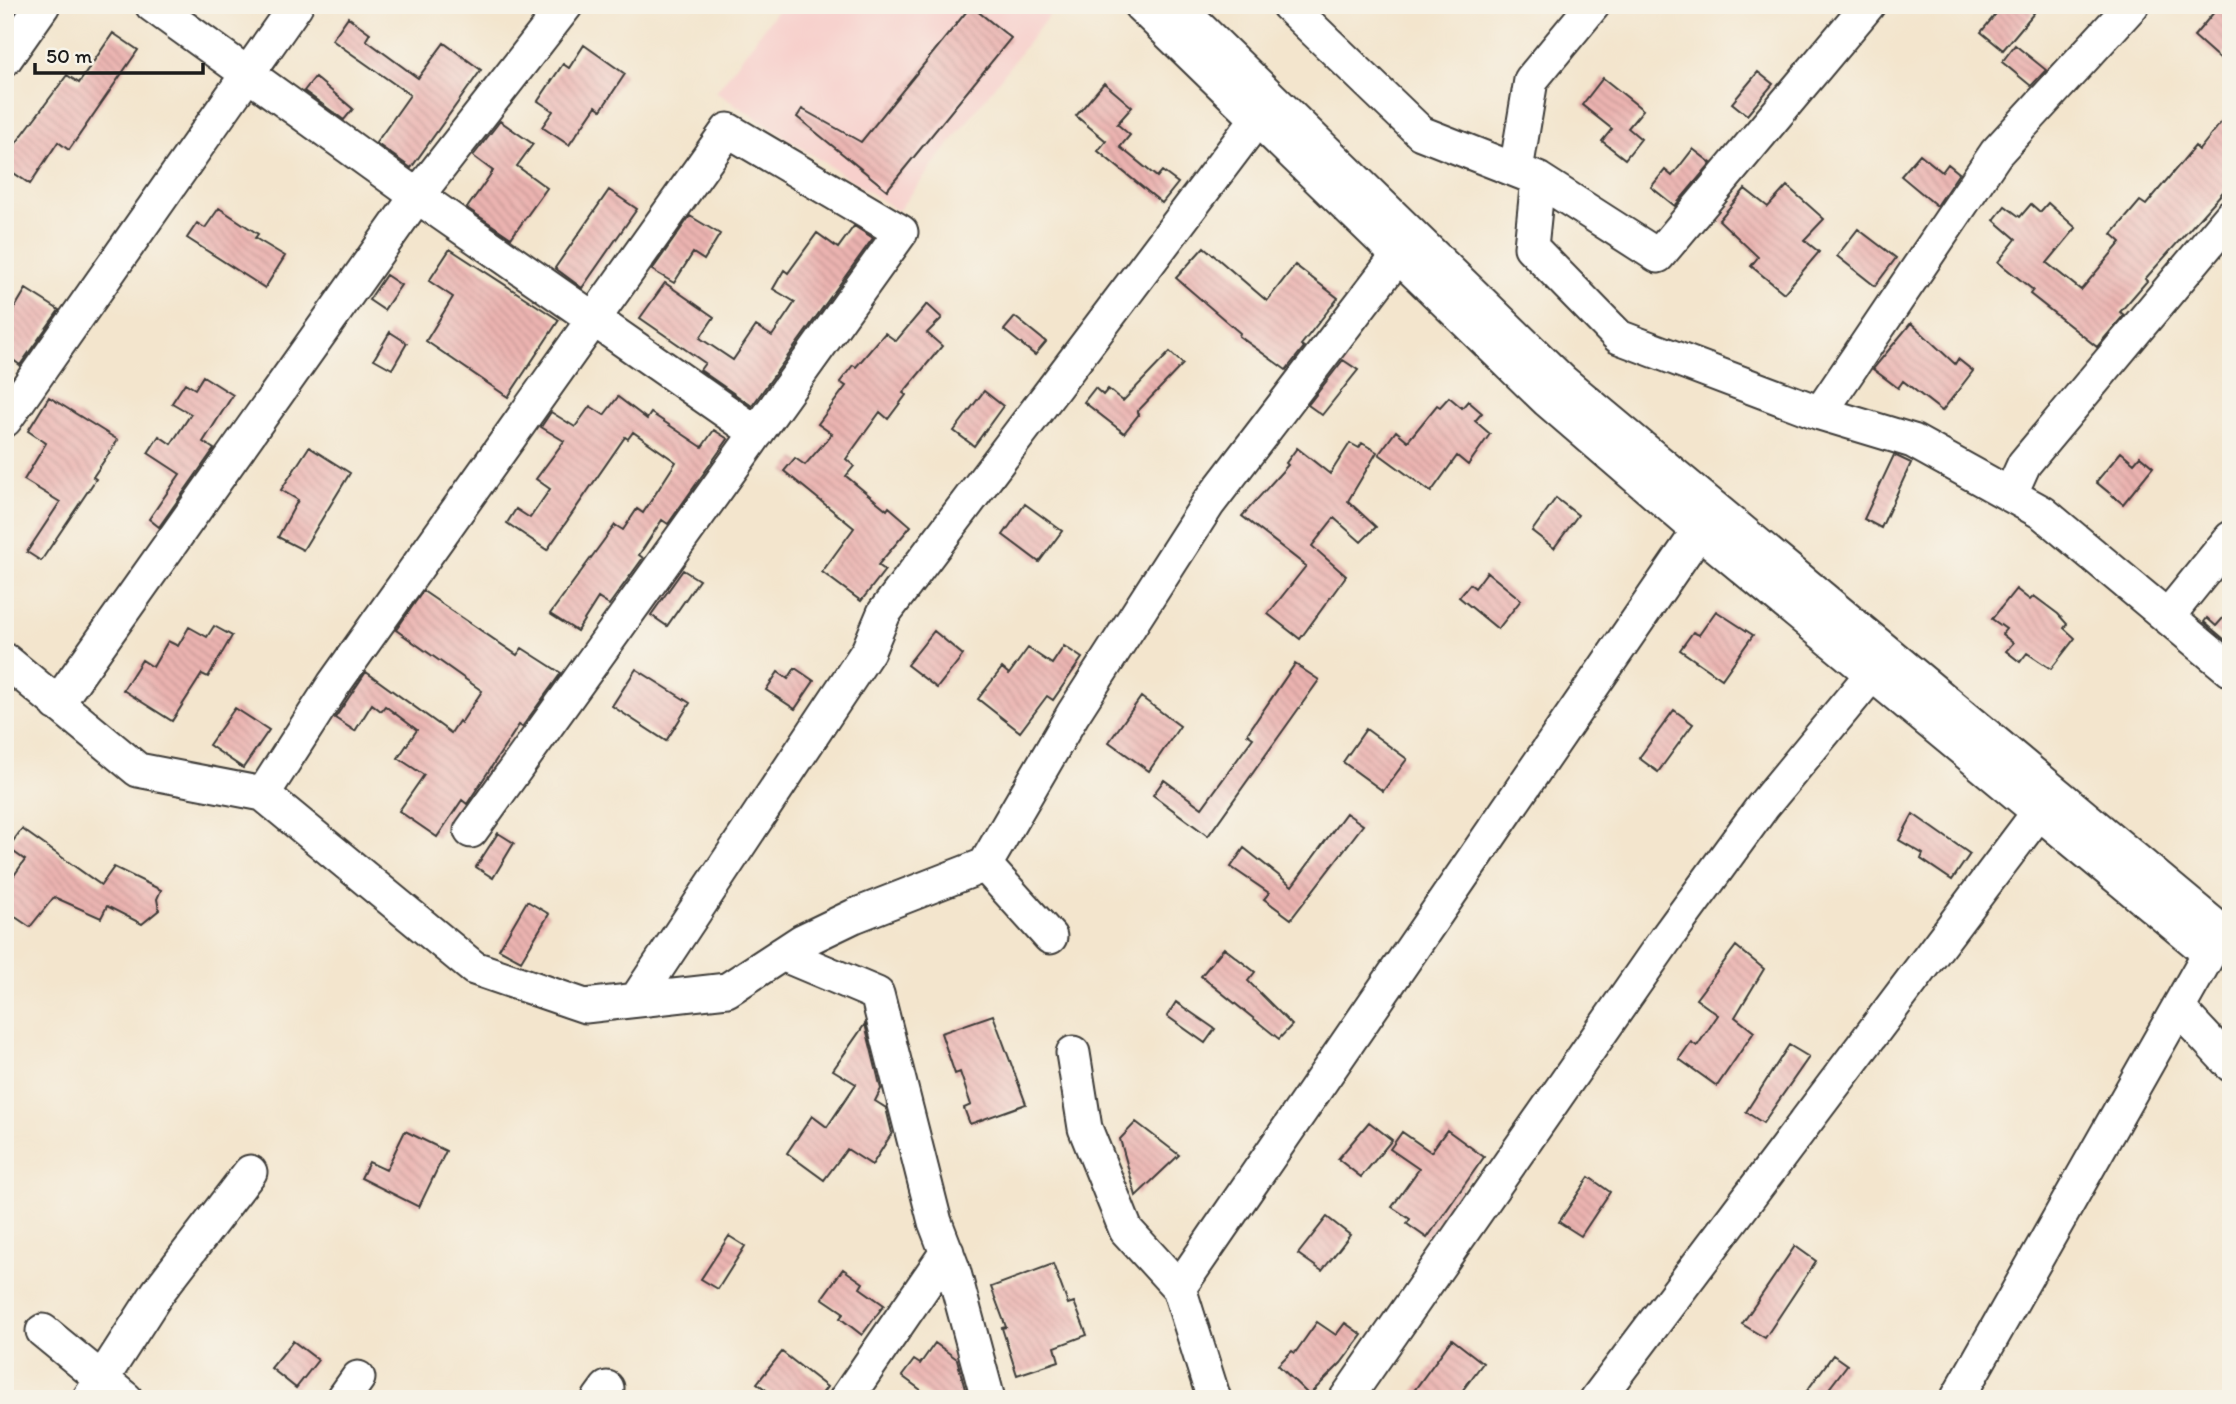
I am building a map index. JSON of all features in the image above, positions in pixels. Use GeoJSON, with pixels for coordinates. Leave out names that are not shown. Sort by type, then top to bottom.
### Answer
{"type":"FeatureCollection","features":[{"type":"Feature","properties":{"kind":"street"},"geometry":{"type":"LineString","coordinates":[[5,59],[43,5]]}},
{"type":"Feature","properties":{"kind":"street"},"geometry":{"type":"LineString","coordinates":[[152,5],[417,196],[757,433]]}},
{"type":"Feature","properties":{"kind":"street"},"geometry":{"type":"LineString","coordinates":[[5,420],[296,5]]}},
{"type":"Feature","properties":{"kind":"street"},"geometry":{"type":"LineString","coordinates":[[57,704],[417,196],[566,5]]}},
{"type":"Feature","properties":{"kind":"street"},"geometry":{"type":"LineString","coordinates":[[1140,5],[1546,400],[1699,531],[2039,811],[2220,932]]}},
{"type":"Feature","properties":{"kind":"street"},"geometry":{"type":"LineString","coordinates":[[1176,5],[1563,382],[2220,932]]}},
{"type":"Feature","properties":{"kind":"street"},"geometry":{"type":"LineString","coordinates":[[1593,5],[1531,80],[1527,174],[1531,247],[1619,337],[1820,412],[1913,441],[2043,513],[2231,670]]}},
{"type":"Feature","properties":{"kind":"street"},"geometry":{"type":"LineString","coordinates":[[1310,13],[1420,133],[1527,174],[1658,256],[1868,5]]}},
{"type":"Feature","properties":{"kind":"street"},"geometry":{"type":"LineString","coordinates":[[1820,412],[1996,153],[2132,5]]}},
{"type":"Feature","properties":{"kind":"street"},"geometry":{"type":"LineString","coordinates":[[636,1000],[868,651],[884,613],[1257,119]]}},
{"type":"Feature","properties":{"kind":"street"},"geometry":{"type":"LineString","coordinates":[[263,794],[334,684],[728,130],[901,232],[471,831]]}},
{"type":"Feature","properties":{"kind":"street"},"geometry":{"type":"LineString","coordinates":[[2010,495],[2024,464],[2231,216]]}},
{"type":"Feature","properties":{"kind":"street"},"geometry":{"type":"LineString","coordinates":[[5,660],[138,770],[263,794],[474,968],[585,1006],[727,990],[782,954],[854,916],[985,865],[1073,715],[1208,504],[1398,256]]}},
{"type":"Feature","properties":{"kind":"street"},"geometry":{"type":"LineString","coordinates":[[1179,1287],[1699,531]]}},
{"type":"Feature","properties":{"kind":"street"},"geometry":{"type":"LineString","coordinates":[[2167,617],[2231,538]]}},
{"type":"Feature","properties":{"kind":"street"},"geometry":{"type":"LineString","coordinates":[[1346,1399],[1665,940],[1763,806],[1872,674]]}},
{"type":"Feature","properties":{"kind":"street"},"geometry":{"type":"LineString","coordinates":[[1597,1399],[2039,811]]}},
{"type":"Feature","properties":{"kind":"street"},"geometry":{"type":"LineString","coordinates":[[985,865],[1050,937]]}},
{"type":"Feature","properties":{"kind":"street"},"geometry":{"type":"LineString","coordinates":[[1957,1399],[2220,932]]}},
{"type":"Feature","properties":{"kind":"street"},"geometry":{"type":"LineString","coordinates":[[782,954],[877,994],[935,1222],[947,1252],[988,1399]]}},
{"type":"Feature","properties":{"kind":"street"},"geometry":{"type":"LineString","coordinates":[[2178,1008],[2231,1065]]}},
{"type":"Feature","properties":{"kind":"street"},"geometry":{"type":"LineString","coordinates":[[1073,1053],[1085,1128],[1126,1230],[1179,1287],[1214,1399]]}},
{"type":"Feature","properties":{"kind":"street"},"geometry":{"type":"LineString","coordinates":[[44,1331],[106,1393],[158,1292],[250,1172]]}},
{"type":"Feature","properties":{"kind":"street"},"geometry":{"type":"LineString","coordinates":[[846,1399],[947,1252]]}},
{"type":"Feature","properties":{"kind":"shaded area"},"geometry":{"type":"Polygon","coordinates":[[[781,5],[1041,5],[1050,14],[898,211],[716,92],[781,5]]]}},
{"type":"Feature","properties":{"kind":"building"},"geometry":{"type":"Polygon","coordinates":[[[2003,5],[2025,5],[2034,13],[2003,50],[1981,32],[2003,5]]]}},
{"type":"Feature","properties":{"kind":"building"},"geometry":{"type":"Polygon","coordinates":[[[2220,5],[2231,5],[2231,47],[2220,59],[2194,36],[2220,5]]]}},
{"type":"Feature","properties":{"kind":"building"},"geometry":{"type":"Polygon","coordinates":[[[971,6],[1011,38],[887,190],[797,117],[802,109],[861,142],[971,6]]]}},
{"type":"Feature","properties":{"kind":"building"},"geometry":{"type":"Polygon","coordinates":[[[348,17],[370,33],[366,40],[418,78],[444,43],[481,70],[411,168],[376,143],[410,95],[332,40],[348,17]]]}},
{"type":"Feature","properties":{"kind":"building"},"geometry":{"type":"Polygon","coordinates":[[[113,33],[138,50],[69,150],[58,142],[30,184],[5,167],[5,158],[67,75],[79,83],[113,33]]]}},
{"type":"Feature","properties":{"kind":"building"},"geometry":{"type":"Polygon","coordinates":[[[584,45],[625,74],[601,110],[596,106],[569,145],[542,127],[553,111],[538,101],[563,64],[569,68],[584,45]]]}},
{"type":"Feature","properties":{"kind":"building"},"geometry":{"type":"Polygon","coordinates":[[[2015,45],[2046,70],[2031,86],[2002,62],[2015,45]]]}},
{"type":"Feature","properties":{"kind":"building"},"geometry":{"type":"Polygon","coordinates":[[[1758,72],[1773,84],[1747,115],[1732,103],[1758,72]]]}},
{"type":"Feature","properties":{"kind":"building"},"geometry":{"type":"Polygon","coordinates":[[[315,77],[353,109],[344,120],[304,91],[315,77]]]}},
{"type":"Feature","properties":{"kind":"building"},"geometry":{"type":"Polygon","coordinates":[[[1603,78],[1643,110],[1628,128],[1641,139],[1625,159],[1602,141],[1612,129],[1582,105],[1603,78]]]}},
{"type":"Feature","properties":{"kind":"building"},"geometry":{"type":"Polygon","coordinates":[[[1104,83],[1132,107],[1117,124],[1130,135],[1120,147],[1157,177],[1162,171],[1178,183],[1162,203],[1098,151],[1106,141],[1076,116],[1104,83]]]}},
{"type":"Feature","properties":{"kind":"building"},"geometry":{"type":"Polygon","coordinates":[[[2231,110],[2231,183],[2145,279],[2147,281],[2120,312],[2124,315],[2097,347],[2030,294],[2033,290],[1998,262],[2016,239],[1994,220],[2005,206],[2020,217],[2031,204],[2040,212],[2048,203],[2076,228],[2047,263],[2081,290],[2121,242],[2112,234],[2140,201],[2146,205],[2195,146],[2199,150],[2231,110]]]}},
{"type":"Feature","properties":{"kind":"building"},"geometry":{"type":"Polygon","coordinates":[[[500,121],[533,144],[517,166],[547,188],[511,238],[467,208],[493,171],[473,156],[500,121]]]}},
{"type":"Feature","properties":{"kind":"building"},"geometry":{"type":"Polygon","coordinates":[[[1693,149],[1711,163],[1675,206],[1651,187],[1665,170],[1672,176],[1693,149]]]}},
{"type":"Feature","properties":{"kind":"building"},"geometry":{"type":"Polygon","coordinates":[[[1920,154],[1942,172],[1948,164],[1959,173],[1937,206],[1901,176],[1920,154]]]}},
{"type":"Feature","properties":{"kind":"building"},"geometry":{"type":"Polygon","coordinates":[[[1787,186],[1824,219],[1804,240],[1819,252],[1784,293],[1751,266],[1758,257],[1719,220],[1745,189],[1768,207],[1787,186]]]}},
{"type":"Feature","properties":{"kind":"building"},"geometry":{"type":"Polygon","coordinates":[[[609,190],[637,209],[582,288],[555,268],[609,190]]]}},
{"type":"Feature","properties":{"kind":"building"},"geometry":{"type":"Polygon","coordinates":[[[219,208],[258,234],[255,238],[285,256],[265,288],[187,238],[197,223],[205,228],[219,208]]]}},
{"type":"Feature","properties":{"kind":"building"},"geometry":{"type":"Polygon","coordinates":[[[690,216],[720,234],[704,260],[693,253],[674,283],[652,270],[690,216]]]}},
{"type":"Feature","properties":{"kind":"building"},"geometry":{"type":"Polygon","coordinates":[[[854,226],[873,238],[752,406],[700,370],[705,363],[640,318],[665,283],[714,317],[700,338],[733,360],[756,326],[772,336],[795,302],[773,289],[784,270],[788,273],[817,233],[838,248],[854,226]]]}},
{"type":"Feature","properties":{"kind":"building"},"geometry":{"type":"Polygon","coordinates":[[[1858,229],[1896,258],[1875,286],[1837,256],[1858,229]]]}},
{"type":"Feature","properties":{"kind":"building"},"geometry":{"type":"Polygon","coordinates":[[[1204,247],[1267,301],[1295,265],[1338,298],[1301,345],[1304,347],[1286,370],[1239,336],[1240,333],[1176,278],[1204,247]]]}},
{"type":"Feature","properties":{"kind":"building"},"geometry":{"type":"Polygon","coordinates":[[[450,249],[559,320],[508,397],[426,341],[453,297],[429,281],[450,249]]]}},
{"type":"Feature","properties":{"kind":"building"},"geometry":{"type":"Polygon","coordinates":[[[386,275],[401,285],[384,310],[369,300],[386,275]]]}},
{"type":"Feature","properties":{"kind":"building"},"geometry":{"type":"Polygon","coordinates":[[[26,289],[59,310],[20,365],[5,354],[5,324],[26,289]]]}},
{"type":"Feature","properties":{"kind":"building"},"geometry":{"type":"Polygon","coordinates":[[[927,304],[942,318],[927,333],[942,346],[903,393],[906,395],[888,419],[880,412],[846,459],[854,466],[846,476],[911,526],[878,565],[885,570],[861,601],[822,572],[854,528],[784,471],[795,458],[805,465],[832,434],[818,424],[846,386],[840,382],[853,365],[856,367],[885,333],[896,341],[927,304]]]}},
{"type":"Feature","properties":{"kind":"building"},"geometry":{"type":"Polygon","coordinates":[[[1015,317],[1046,342],[1035,355],[1004,330],[1015,317]]]}},
{"type":"Feature","properties":{"kind":"building"},"geometry":{"type":"Polygon","coordinates":[[[1911,323],[1955,364],[1958,359],[1973,371],[1942,411],[1903,381],[1898,388],[1873,369],[1911,323]]]}},
{"type":"Feature","properties":{"kind":"building"},"geometry":{"type":"Polygon","coordinates":[[[390,332],[407,343],[392,369],[374,359],[390,332]]]}},
{"type":"Feature","properties":{"kind":"building"},"geometry":{"type":"Polygon","coordinates":[[[1170,352],[1183,364],[1137,412],[1139,414],[1124,433],[1084,402],[1095,388],[1103,395],[1108,389],[1123,401],[1170,352]]]}},
{"type":"Feature","properties":{"kind":"building"},"geometry":{"type":"Polygon","coordinates":[[[1343,360],[1358,370],[1322,415],[1308,405],[1343,360]]]}},
{"type":"Feature","properties":{"kind":"building"},"geometry":{"type":"Polygon","coordinates":[[[203,376],[233,395],[203,442],[214,449],[159,527],[149,519],[180,474],[148,453],[159,436],[171,444],[191,414],[172,403],[185,383],[195,389],[203,376]]]}},
{"type":"Feature","properties":{"kind":"building"},"geometry":{"type":"Polygon","coordinates":[[[984,391],[1003,406],[974,446],[954,431],[984,391]]]}},
{"type":"Feature","properties":{"kind":"building"},"geometry":{"type":"Polygon","coordinates":[[[49,397],[118,440],[93,477],[96,479],[41,561],[27,552],[60,502],[24,480],[46,443],[28,431],[49,397]]]}},
{"type":"Feature","properties":{"kind":"building"},"geometry":{"type":"Polygon","coordinates":[[[618,397],[647,419],[651,413],[702,447],[714,430],[728,439],[668,524],[662,520],[639,555],[643,558],[609,605],[598,598],[577,631],[550,614],[615,525],[623,530],[637,509],[643,513],[676,462],[633,432],[628,439],[625,437],[547,550],[507,523],[516,509],[530,518],[550,489],[536,479],[564,441],[541,427],[551,412],[575,427],[590,406],[604,415],[618,397]]]}},
{"type":"Feature","properties":{"kind":"building"},"geometry":{"type":"Polygon","coordinates":[[[1449,397],[1462,408],[1468,401],[1482,413],[1475,421],[1490,434],[1468,465],[1457,456],[1431,492],[1379,454],[1396,431],[1408,441],[1437,405],[1440,407],[1449,397]]]}},
{"type":"Feature","properties":{"kind":"building"},"geometry":{"type":"Polygon","coordinates":[[[1350,443],[1359,448],[1362,443],[1377,452],[1348,501],[1376,527],[1361,542],[1334,518],[1312,546],[1346,576],[1300,639],[1268,614],[1306,566],[1242,516],[1288,465],[1286,463],[1297,448],[1330,474],[1350,443]]]}},
{"type":"Feature","properties":{"kind":"building"},"geometry":{"type":"Polygon","coordinates":[[[309,447],[350,473],[303,550],[278,537],[298,500],[281,490],[309,447]]]}},
{"type":"Feature","properties":{"kind":"building"},"geometry":{"type":"Polygon","coordinates":[[[2121,452],[2134,463],[2140,456],[2153,467],[2123,504],[2096,482],[2121,452]]]}},
{"type":"Feature","properties":{"kind":"building"},"geometry":{"type":"Polygon","coordinates":[[[1894,455],[1911,463],[1881,528],[1864,519],[1894,455]]]}},
{"type":"Feature","properties":{"kind":"building"},"geometry":{"type":"Polygon","coordinates":[[[1556,498],[1578,515],[1554,548],[1532,531],[1556,498]]]}},
{"type":"Feature","properties":{"kind":"building"},"geometry":{"type":"Polygon","coordinates":[[[1025,504],[1062,531],[1039,562],[1003,535],[1025,504]]]}},
{"type":"Feature","properties":{"kind":"building"},"geometry":{"type":"Polygon","coordinates":[[[683,570],[699,580],[667,626],[651,615],[683,570]]]}},
{"type":"Feature","properties":{"kind":"building"},"geometry":{"type":"Polygon","coordinates":[[[1487,572],[1521,600],[1498,629],[1459,597],[1470,584],[1475,588],[1487,572]]]}},
{"type":"Feature","properties":{"kind":"building"},"geometry":{"type":"Polygon","coordinates":[[[2016,589],[2030,600],[2034,596],[2058,614],[2067,624],[2064,628],[2075,638],[2051,669],[2027,653],[2020,662],[2006,651],[2013,643],[2002,634],[2006,629],[1992,619],[2016,589]]]}},
{"type":"Feature","properties":{"kind":"building"},"geometry":{"type":"Polygon","coordinates":[[[423,591],[517,655],[522,648],[561,673],[522,727],[519,725],[467,804],[462,800],[437,837],[399,811],[424,775],[398,758],[417,730],[385,706],[381,711],[372,704],[355,731],[335,718],[366,672],[451,733],[459,721],[461,723],[482,691],[396,630],[423,591]]]}},
{"type":"Feature","properties":{"kind":"building"},"geometry":{"type":"Polygon","coordinates":[[[2231,609],[2231,645],[2204,622],[2207,618],[2216,626],[2231,609]]]}},
{"type":"Feature","properties":{"kind":"building"},"geometry":{"type":"Polygon","coordinates":[[[1716,611],[1753,635],[1722,679],[1680,650],[1693,632],[1699,635],[1716,611]]]}},
{"type":"Feature","properties":{"kind":"building"},"geometry":{"type":"Polygon","coordinates":[[[214,626],[232,636],[208,677],[202,674],[172,721],[123,690],[142,660],[153,667],[168,641],[178,646],[189,627],[207,637],[214,626]]]}},
{"type":"Feature","properties":{"kind":"building"},"geometry":{"type":"Polygon","coordinates":[[[934,631],[963,655],[937,688],[907,665],[934,631]]]}},
{"type":"Feature","properties":{"kind":"building"},"geometry":{"type":"Polygon","coordinates":[[[1064,646],[1082,658],[1053,700],[1047,696],[1020,732],[978,699],[1002,668],[1009,674],[1028,648],[1052,664],[1064,646]]]}},
{"type":"Feature","properties":{"kind":"building"},"geometry":{"type":"Polygon","coordinates":[[[1295,664],[1319,680],[1208,836],[1153,795],[1164,780],[1202,808],[1253,738],[1247,734],[1295,664]]]}},
{"type":"Feature","properties":{"kind":"building"},"geometry":{"type":"Polygon","coordinates":[[[795,668],[814,681],[795,709],[766,690],[778,672],[788,679],[795,668]]]}},
{"type":"Feature","properties":{"kind":"building"},"geometry":{"type":"Polygon","coordinates":[[[636,669],[690,703],[666,741],[612,706],[636,669]]]}},
{"type":"Feature","properties":{"kind":"building"},"geometry":{"type":"Polygon","coordinates":[[[1141,697],[1180,726],[1149,771],[1109,742],[1141,697]]]}},
{"type":"Feature","properties":{"kind":"building"},"geometry":{"type":"Polygon","coordinates":[[[235,708],[269,730],[243,768],[209,745],[235,708]]]}},
{"type":"Feature","properties":{"kind":"building"},"geometry":{"type":"Polygon","coordinates":[[[1674,710],[1693,724],[1658,772],[1639,758],[1674,710]]]}},
{"type":"Feature","properties":{"kind":"building"},"geometry":{"type":"Polygon","coordinates":[[[1366,729],[1407,759],[1383,791],[1343,762],[1366,729]]]}},
{"type":"Feature","properties":{"kind":"building"},"geometry":{"type":"Polygon","coordinates":[[[1346,813],[1363,825],[1291,919],[1264,899],[1269,893],[1231,867],[1244,848],[1292,886],[1346,813]]]}},
{"type":"Feature","properties":{"kind":"building"},"geometry":{"type":"Polygon","coordinates":[[[1913,814],[1970,854],[1952,880],[1921,859],[1923,854],[1899,840],[1913,814]]]}},
{"type":"Feature","properties":{"kind":"building"},"geometry":{"type":"Polygon","coordinates":[[[22,829],[101,885],[114,867],[161,890],[157,899],[159,910],[142,924],[107,906],[101,918],[54,897],[30,927],[5,910],[5,888],[25,860],[8,848],[22,829]]]}},
{"type":"Feature","properties":{"kind":"building"},"geometry":{"type":"Polygon","coordinates":[[[498,833],[514,843],[493,878],[476,867],[498,833]]]}},
{"type":"Feature","properties":{"kind":"building"},"geometry":{"type":"Polygon","coordinates":[[[527,901],[549,914],[521,961],[499,949],[527,901]]]}},
{"type":"Feature","properties":{"kind":"building"},"geometry":{"type":"Polygon","coordinates":[[[1736,946],[1764,969],[1735,1017],[1754,1032],[1717,1086],[1679,1059],[1691,1042],[1697,1046],[1718,1015],[1696,999],[1736,946]]]}},
{"type":"Feature","properties":{"kind":"building"},"geometry":{"type":"Polygon","coordinates":[[[1224,948],[1255,972],[1248,981],[1292,1025],[1279,1039],[1201,976],[1224,948]]]}},
{"type":"Feature","properties":{"kind":"building"},"geometry":{"type":"Polygon","coordinates":[[[1176,1002],[1215,1029],[1205,1043],[1167,1016],[1176,1002]]]}},
{"type":"Feature","properties":{"kind":"building"},"geometry":{"type":"Polygon","coordinates":[[[993,1015],[1026,1104],[970,1124],[964,1108],[971,1105],[960,1072],[955,1074],[941,1033],[993,1015]]]}},
{"type":"Feature","properties":{"kind":"building"},"geometry":{"type":"Polygon","coordinates":[[[865,1024],[881,1089],[875,1101],[886,1108],[892,1133],[872,1165],[847,1149],[824,1180],[787,1153],[812,1116],[827,1127],[856,1084],[833,1070],[865,1024]]]}},
{"type":"Feature","properties":{"kind":"building"},"geometry":{"type":"Polygon","coordinates":[[[1789,1045],[1809,1057],[1763,1123],[1746,1112],[1789,1045]]]}},
{"type":"Feature","properties":{"kind":"building"},"geometry":{"type":"Polygon","coordinates":[[[1136,1122],[1179,1155],[1136,1196],[1120,1139],[1136,1122]]]}},
{"type":"Feature","properties":{"kind":"building"},"geometry":{"type":"Polygon","coordinates":[[[1369,1122],[1392,1140],[1361,1177],[1338,1159],[1369,1122]]]}},
{"type":"Feature","properties":{"kind":"building"},"geometry":{"type":"Polygon","coordinates":[[[1447,1130],[1484,1157],[1427,1238],[1407,1224],[1410,1219],[1392,1207],[1419,1169],[1390,1149],[1402,1132],[1431,1152],[1447,1130]]]}},
{"type":"Feature","properties":{"kind":"building"},"geometry":{"type":"Polygon","coordinates":[[[405,1131],[446,1151],[419,1207],[361,1178],[369,1162],[386,1170],[405,1131]]]}},
{"type":"Feature","properties":{"kind":"building"},"geometry":{"type":"Polygon","coordinates":[[[1589,1177],[1610,1192],[1581,1236],[1559,1222],[1589,1177]]]}},
{"type":"Feature","properties":{"kind":"building"},"geometry":{"type":"Polygon","coordinates":[[[1327,1217],[1350,1235],[1322,1271],[1298,1254],[1327,1217]]]}},
{"type":"Feature","properties":{"kind":"building"},"geometry":{"type":"Polygon","coordinates":[[[729,1236],[745,1246],[718,1289],[701,1279],[729,1236]]]}},
{"type":"Feature","properties":{"kind":"building"},"geometry":{"type":"Polygon","coordinates":[[[1795,1246],[1816,1261],[1765,1338],[1742,1324],[1795,1246]]]}},
{"type":"Feature","properties":{"kind":"building"},"geometry":{"type":"Polygon","coordinates":[[[1053,1264],[1068,1304],[1074,1302],[1087,1335],[1055,1347],[1059,1361],[1017,1375],[1002,1328],[1006,1327],[991,1287],[1053,1264]]]}},
{"type":"Feature","properties":{"kind":"building"},"geometry":{"type":"Polygon","coordinates":[[[843,1269],[863,1283],[860,1288],[884,1305],[862,1335],[840,1318],[844,1313],[822,1298],[843,1269]]]}},
{"type":"Feature","properties":{"kind":"building"},"geometry":{"type":"Polygon","coordinates":[[[1317,1322],[1336,1335],[1345,1323],[1362,1335],[1341,1363],[1309,1395],[1278,1365],[1292,1351],[1295,1353],[1317,1322]]]}},
{"type":"Feature","properties":{"kind":"building"},"geometry":{"type":"Polygon","coordinates":[[[1452,1339],[1483,1363],[1456,1399],[1408,1399],[1452,1339]]]}},
{"type":"Feature","properties":{"kind":"building"},"geometry":{"type":"Polygon","coordinates":[[[293,1341],[318,1360],[296,1388],[271,1368],[293,1341]]]}},
{"type":"Feature","properties":{"kind":"building"},"geometry":{"type":"Polygon","coordinates":[[[935,1343],[957,1359],[966,1393],[962,1399],[933,1399],[902,1376],[914,1360],[920,1364],[935,1343]]]}},
{"type":"Feature","properties":{"kind":"building"},"geometry":{"type":"Polygon","coordinates":[[[782,1352],[827,1387],[818,1399],[778,1399],[757,1383],[782,1352]]]}},
{"type":"Feature","properties":{"kind":"building"},"geometry":{"type":"Polygon","coordinates":[[[1833,1355],[1847,1365],[1821,1399],[1801,1399],[1833,1355]]]}}]}
